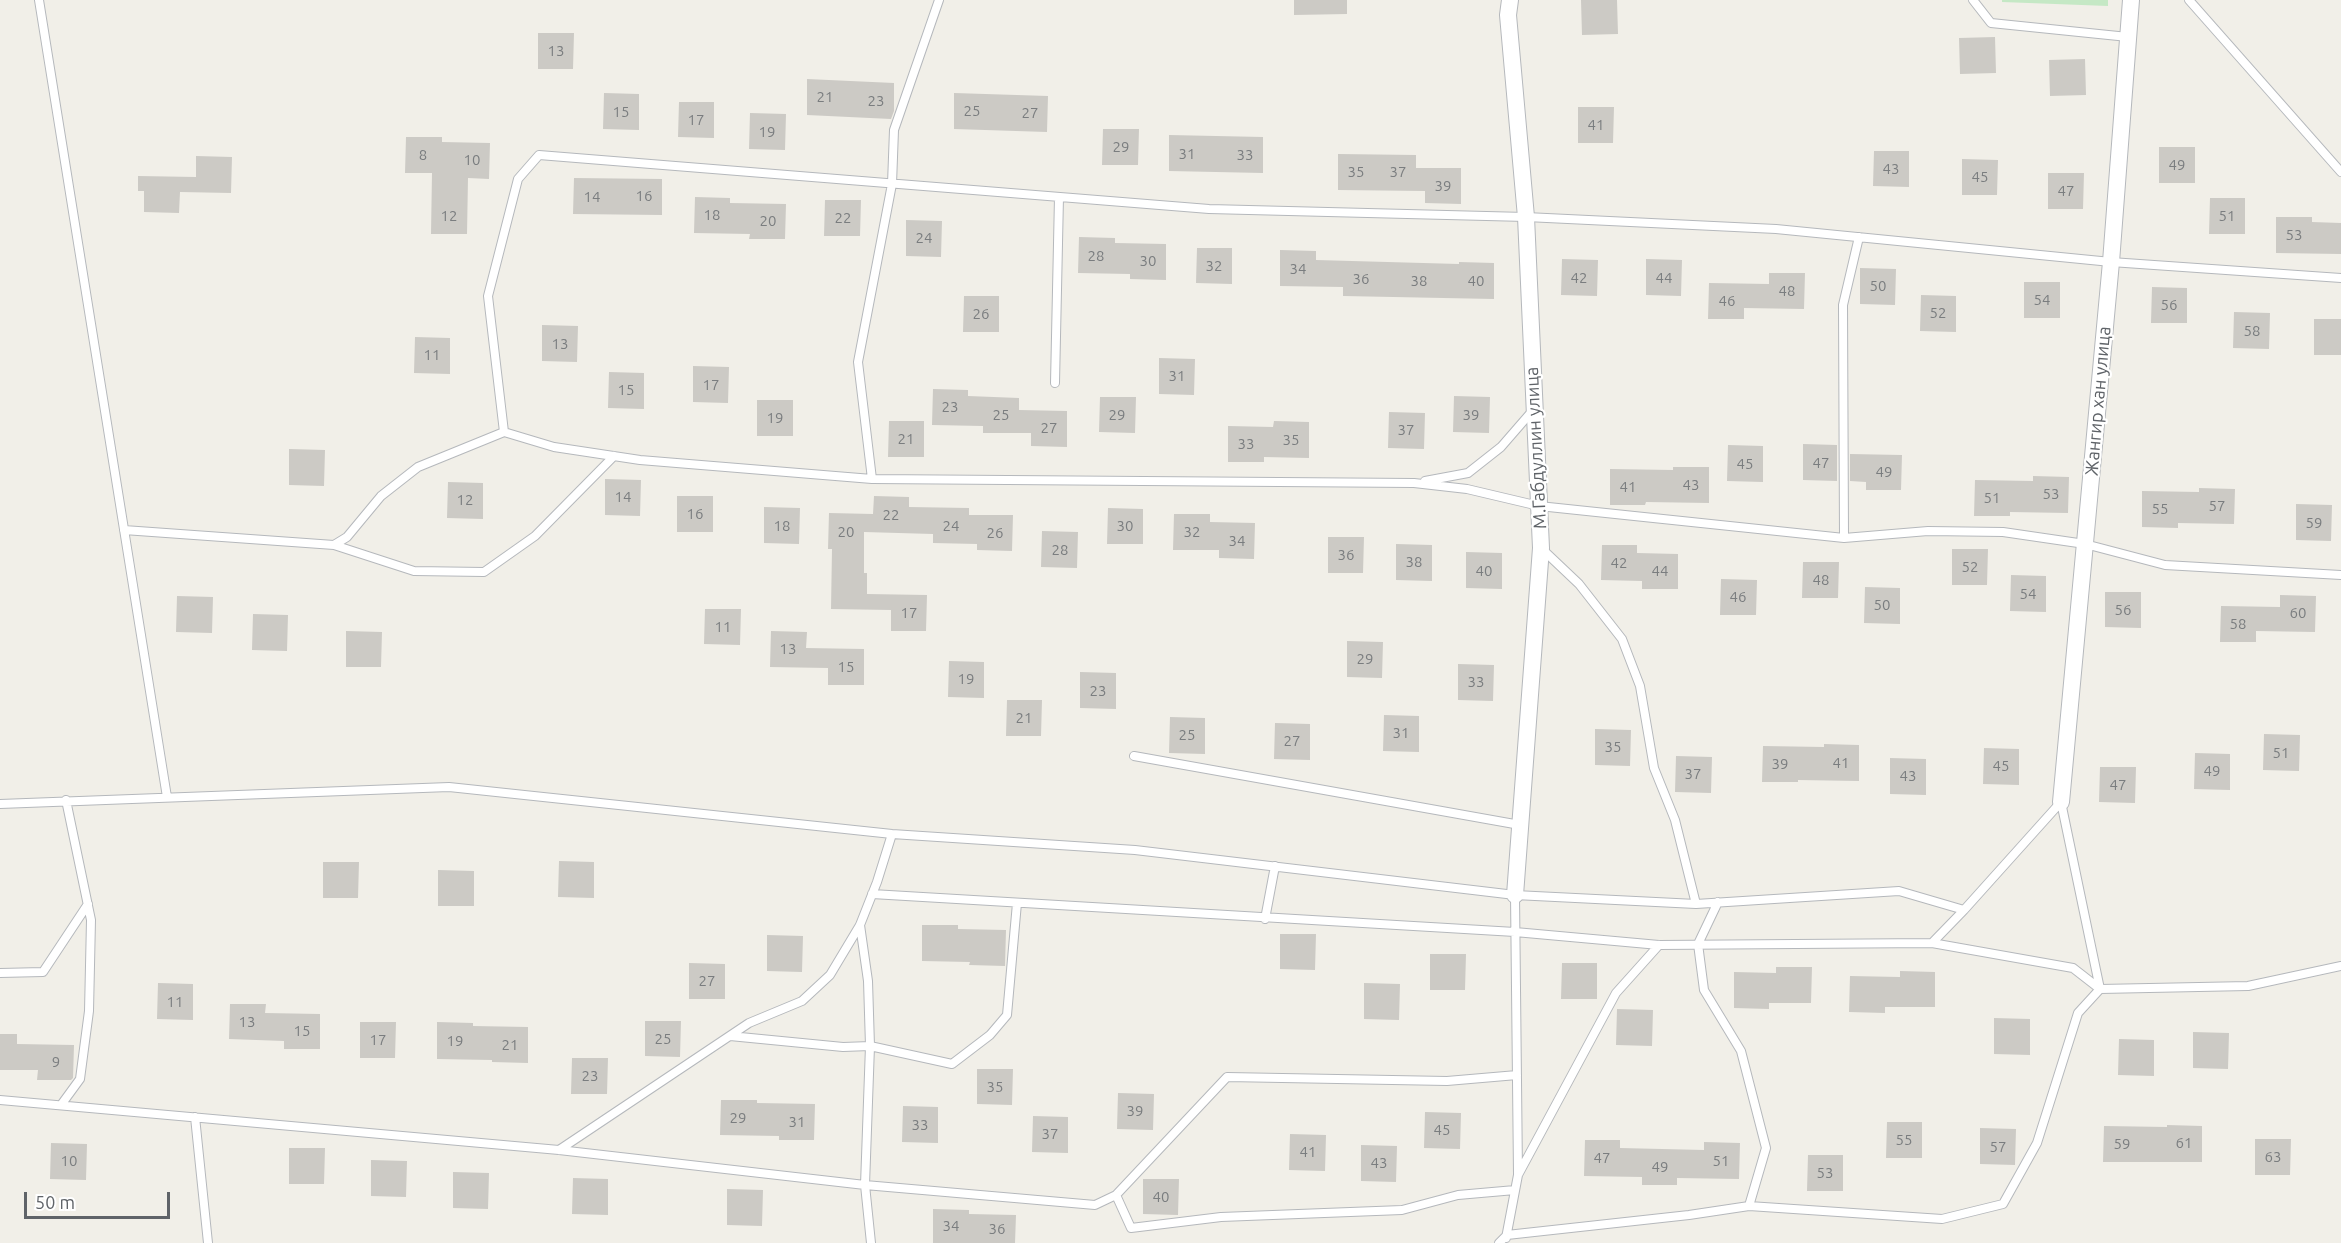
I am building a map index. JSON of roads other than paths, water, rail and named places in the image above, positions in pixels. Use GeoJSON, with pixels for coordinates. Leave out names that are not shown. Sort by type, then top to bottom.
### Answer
{"type":"FeatureCollection","features":[{"type":"Feature","properties":{"kind":"street","name":"М.Габдуллин улица"},"geometry":{"type":"LineString","coordinates":[[1510,0],[1508,15],[1526,217],[1541,548],[1515,895]]}},
{"type":"Feature","properties":{"kind":"street","name":"Жангир хан улица"},"geometry":{"type":"LineString","coordinates":[[2061,802],[2111,262],[2131,0]]}},
{"type":"Feature","properties":{"kind":"lane"},"geometry":{"type":"LineString","coordinates":[[39,0],[167,797]]}},
{"type":"Feature","properties":{"kind":"lane"},"geometry":{"type":"LineString","coordinates":[[872,478],[858,362],[891,184],[894,130],[939,0]]}},
{"type":"Feature","properties":{"kind":"lane"},"geometry":{"type":"LineString","coordinates":[[1973,0],[1991,23],[2128,37]]}},
{"type":"Feature","properties":{"kind":"lane"},"geometry":{"type":"LineString","coordinates":[[2189,0],[2341,172]]}},
{"type":"Feature","properties":{"kind":"lane"},"geometry":{"type":"LineString","coordinates":[[504,432],[488,296],[518,179],[539,155],[1209,209],[1526,217],[1776,229],[2111,262],[2341,278]]}},
{"type":"Feature","properties":{"kind":"lane"},"geometry":{"type":"LineString","coordinates":[[1054,383],[1059,197]]}},
{"type":"Feature","properties":{"kind":"lane"},"geometry":{"type":"LineString","coordinates":[[1844,538],[1843,305],[1859,237]]}},
{"type":"Feature","properties":{"kind":"lane"},"geometry":{"type":"LineString","coordinates":[[1414,483],[1468,473],[1501,447],[1535,408]]}},
{"type":"Feature","properties":{"kind":"lane"},"geometry":{"type":"LineString","coordinates":[[334,545],[347,537],[381,496],[418,467],[504,432],[554,447],[614,456],[872,478],[1414,483],[1467,489],[1539,506],[1844,538],[1870,538],[1928,531],[2003,532],[2085,544],[2165,565],[2341,574]]}},
{"type":"Feature","properties":{"kind":"lane"},"geometry":{"type":"LineString","coordinates":[[124,530],[334,545],[414,572],[484,572],[536,536],[614,456]]}},
{"type":"Feature","properties":{"kind":"lane"},"geometry":{"type":"LineString","coordinates":[[1541,548],[1579,584],[1622,639],[1640,686],[1654,768],[1675,820],[1696,904]]}},
{"type":"Feature","properties":{"kind":"lane"},"geometry":{"type":"LineString","coordinates":[[1134,756],[1520,825]]}},
{"type":"Feature","properties":{"kind":"lane"},"geometry":{"type":"LineString","coordinates":[[0,804],[449,787],[892,834],[1135,850],[1515,895],[1696,904],[1899,891],[1964,910]]}},
{"type":"Feature","properties":{"kind":"lane"},"geometry":{"type":"LineString","coordinates":[[61,1105],[80,1079],[90,1011],[91,920],[66,800]]}},
{"type":"Feature","properties":{"kind":"lane"},"geometry":{"type":"LineString","coordinates":[[1932,943],[2061,802]]}},
{"type":"Feature","properties":{"kind":"lane"},"geometry":{"type":"LineString","coordinates":[[2061,802],[2100,989]]}},
{"type":"Feature","properties":{"kind":"lane"},"geometry":{"type":"LineString","coordinates":[[559,1150],[749,1023],[802,1001],[830,975],[860,925],[892,834]]}},
{"type":"Feature","properties":{"kind":"lane"},"geometry":{"type":"LineString","coordinates":[[1265,919],[1275,866]]}},
{"type":"Feature","properties":{"kind":"lane"},"geometry":{"type":"LineString","coordinates":[[872,894],[1515,932],[1659,945],[1932,943],[2073,968],[2100,989],[2248,986],[2341,966]]}},
{"type":"Feature","properties":{"kind":"lane"},"geometry":{"type":"LineString","coordinates":[[1506,1239],[1518,1175],[1515,895]]}},
{"type":"Feature","properties":{"kind":"lane"},"geometry":{"type":"LineString","coordinates":[[730,1036],[843,1047],[870,1046],[952,1064],[990,1035],[1007,1015],[1017,903]]}},
{"type":"Feature","properties":{"kind":"lane"},"geometry":{"type":"LineString","coordinates":[[1718,903],[1698,944],[1704,990],[1741,1051],[1766,1148],[1749,1206]]}},
{"type":"Feature","properties":{"kind":"lane"},"geometry":{"type":"LineString","coordinates":[[0,973],[43,972],[88,904]]}},
{"type":"Feature","properties":{"kind":"lane"},"geometry":{"type":"LineString","coordinates":[[860,925],[868,981],[870,1046],[865,1185],[871,1243]]}},
{"type":"Feature","properties":{"kind":"lane"},"geometry":{"type":"LineString","coordinates":[[1518,1175],[1616,993],[1659,945]]}},
{"type":"Feature","properties":{"kind":"lane"},"geometry":{"type":"LineString","coordinates":[[1499,1243],[1506,1239],[1749,1206],[1942,1219],[2003,1204],[2037,1143],[2078,1013],[2100,989]]}},
{"type":"Feature","properties":{"kind":"lane"},"geometry":{"type":"LineString","coordinates":[[0,1100],[559,1150],[865,1185],[1095,1205],[1116,1195],[1227,1077],[1447,1081],[1517,1075]]}},
{"type":"Feature","properties":{"kind":"lane"},"geometry":{"type":"LineString","coordinates":[[195,1117],[208,1243]]}},
{"type":"Feature","properties":{"kind":"lane"},"geometry":{"type":"LineString","coordinates":[[1116,1195],[1131,1228],[1221,1218],[1402,1210],[1458,1195],[1515,1191]]}}]}
